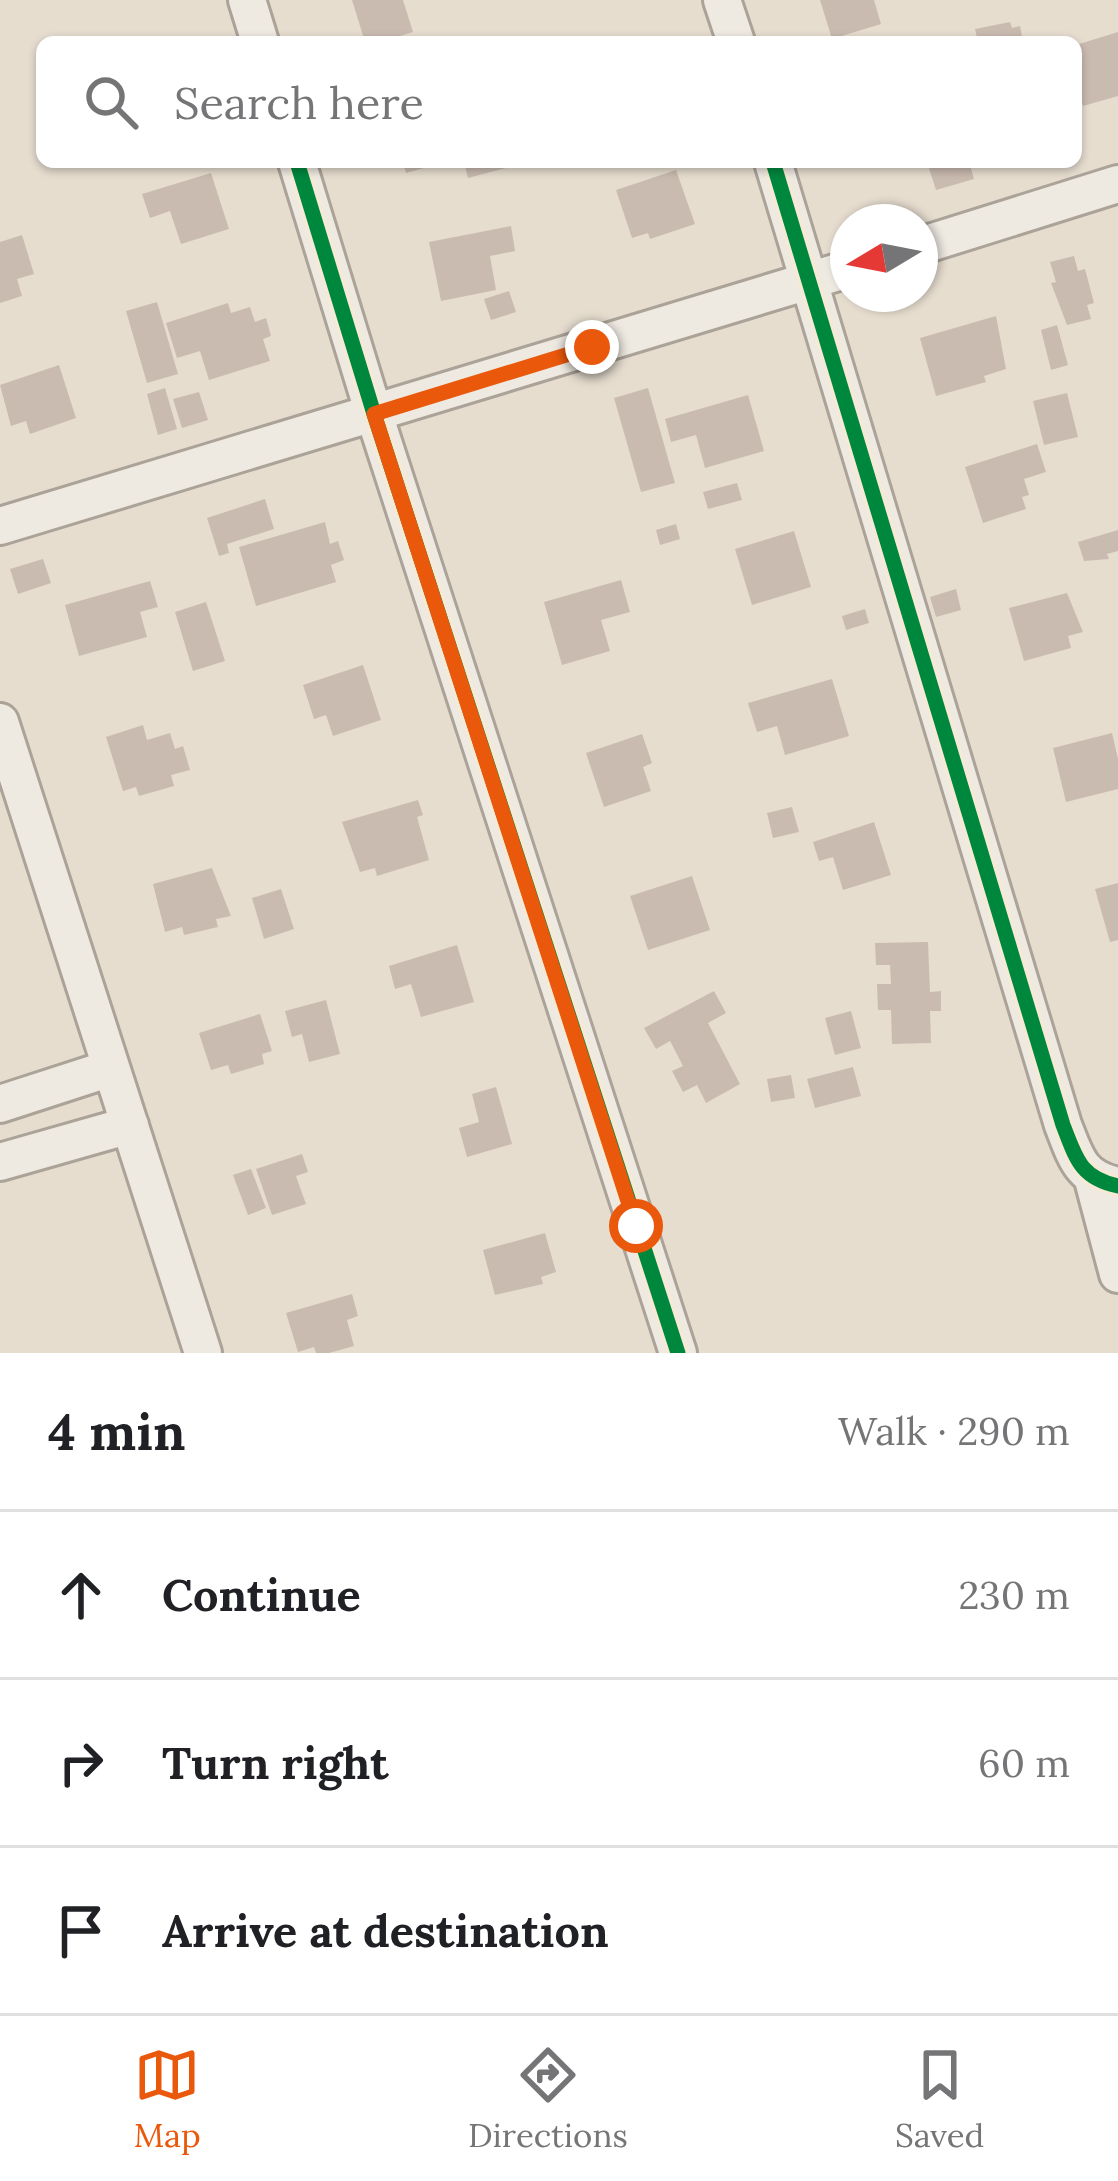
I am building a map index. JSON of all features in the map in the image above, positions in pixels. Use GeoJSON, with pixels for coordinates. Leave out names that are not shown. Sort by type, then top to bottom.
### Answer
{"type":"FeatureCollection","features":[{"type":"Feature","properties":{"kind":"street"},"geometry":{"type":"LineString","coordinates":[[247,0],[258,36]]}},
{"type":"Feature","properties":{"kind":"street"},"geometry":{"type":"LineString","coordinates":[[722,0],[734,36]]}},
{"type":"Feature","properties":{"kind":"street"},"geometry":{"type":"LineString","coordinates":[[299,168],[678,1353]]}},
{"type":"Feature","properties":{"kind":"street"},"geometry":{"type":"LineString","coordinates":[[775,168],[1063,1125],[1078,1162],[1105,1181],[1118,1274]]}},
{"type":"Feature","properties":{"kind":"street"},"geometry":{"type":"LineString","coordinates":[[938,240],[1118,184]]}},
{"type":"Feature","properties":{"kind":"street"},"geometry":{"type":"LineString","coordinates":[[0,526],[830,274]]}},
{"type":"Feature","properties":{"kind":"street"},"geometry":{"type":"LineString","coordinates":[[0,722],[203,1353]]}},
{"type":"Feature","properties":{"kind":"street"},"geometry":{"type":"LineString","coordinates":[[0,1104],[111,1068]]}},
{"type":"Feature","properties":{"kind":"street"},"geometry":{"type":"LineString","coordinates":[[0,1162],[130,1125]]}},
{"type":"Feature","properties":{"kind":"building"},"geometry":{"type":"Polygon","coordinates":[[[352,0],[403,0],[413,32],[363,36],[352,0]]]}},
{"type":"Feature","properties":{"kind":"building"},"geometry":{"type":"Polygon","coordinates":[[[820,0],[874,0],[881,24],[831,36],[820,0]]]}},
{"type":"Feature","properties":{"kind":"building"},"geometry":{"type":"Polygon","coordinates":[[[1010,22],[1012,28],[1020,26],[1022,36],[977,36],[975,29],[1010,22]]]}},
{"type":"Feature","properties":{"kind":"building"},"geometry":{"type":"Polygon","coordinates":[[[1118,32],[1118,96],[1083,106],[1082,43],[1118,32]]]}},
{"type":"Feature","properties":{"kind":"building"},"geometry":{"type":"Polygon","coordinates":[[[466,168],[506,168],[468,178],[466,168]]]}},
{"type":"Feature","properties":{"kind":"building"},"geometry":{"type":"Polygon","coordinates":[[[929,168],[971,168],[974,179],[936,190],[929,168]]]}},
{"type":"Feature","properties":{"kind":"building"},"geometry":{"type":"Polygon","coordinates":[[[676,170],[695,224],[650,239],[648,233],[632,238],[616,190],[676,170]]]}},
{"type":"Feature","properties":{"kind":"building"},"geometry":{"type":"Polygon","coordinates":[[[211,173],[229,229],[181,244],[170,211],[150,218],[142,194],[211,173]]]}},
{"type":"Feature","properties":{"kind":"building"},"geometry":{"type":"Polygon","coordinates":[[[511,226],[515,251],[490,256],[496,290],[441,301],[429,242],[511,226]]]}},
{"type":"Feature","properties":{"kind":"building"},"geometry":{"type":"Polygon","coordinates":[[[22,235],[34,274],[17,279],[22,296],[0,303],[0,242],[22,235]]]}},
{"type":"Feature","properties":{"kind":"building"},"geometry":{"type":"Polygon","coordinates":[[[1074,256],[1078,271],[1085,269],[1094,303],[1087,305],[1091,319],[1067,325],[1051,283],[1056,282],[1050,262],[1074,256]]]}},
{"type":"Feature","properties":{"kind":"building"},"geometry":{"type":"Polygon","coordinates":[[[509,291],[516,312],[491,320],[484,299],[509,291]]]}},
{"type":"Feature","properties":{"kind":"building"},"geometry":{"type":"Polygon","coordinates":[[[157,302],[178,374],[147,383],[126,311],[157,302]]]}},
{"type":"Feature","properties":{"kind":"building"},"geometry":{"type":"Polygon","coordinates":[[[228,303],[231,313],[250,307],[255,322],[266,318],[271,336],[263,339],[270,361],[209,380],[200,351],[177,358],[166,323],[228,303]]]}},
{"type":"Feature","properties":{"kind":"building"},"geometry":{"type":"Polygon","coordinates":[[[996,316],[1006,369],[984,376],[986,382],[936,396],[920,338],[996,316]]]}},
{"type":"Feature","properties":{"kind":"building"},"geometry":{"type":"Polygon","coordinates":[[[1057,325],[1068,365],[1051,370],[1041,330],[1057,325]]]}},
{"type":"Feature","properties":{"kind":"building"},"geometry":{"type":"Polygon","coordinates":[[[59,365],[76,418],[30,434],[26,421],[11,426],[0,385],[59,365]]]}},
{"type":"Feature","properties":{"kind":"building"},"geometry":{"type":"Polygon","coordinates":[[[165,388],[177,429],[158,435],[147,394],[165,388]]]}},
{"type":"Feature","properties":{"kind":"building"},"geometry":{"type":"Polygon","coordinates":[[[648,388],[675,483],[641,492],[614,398],[648,388]]]}},
{"type":"Feature","properties":{"kind":"building"},"geometry":{"type":"Polygon","coordinates":[[[199,392],[208,420],[182,428],[173,399],[199,392]]]}},
{"type":"Feature","properties":{"kind":"building"},"geometry":{"type":"Polygon","coordinates":[[[1067,393],[1078,437],[1044,445],[1033,401],[1067,393]]]}},
{"type":"Feature","properties":{"kind":"building"},"geometry":{"type":"Polygon","coordinates":[[[748,395],[764,451],[705,468],[696,435],[671,442],[665,419],[748,395]]]}},
{"type":"Feature","properties":{"kind":"building"},"geometry":{"type":"Polygon","coordinates":[[[1037,444],[1046,472],[1024,479],[1029,495],[1022,497],[1026,509],[983,523],[965,467],[1037,444]]]}},
{"type":"Feature","properties":{"kind":"building"},"geometry":{"type":"Polygon","coordinates":[[[737,483],[742,500],[708,509],[703,492],[737,483]]]}},
{"type":"Feature","properties":{"kind":"building"},"geometry":{"type":"Polygon","coordinates":[[[265,499],[274,529],[227,544],[229,553],[219,556],[207,518],[265,499]]]}},
{"type":"Feature","properties":{"kind":"building"},"geometry":{"type":"Polygon","coordinates":[[[325,522],[330,544],[338,541],[344,560],[331,565],[336,582],[256,606],[239,547],[325,522]]]}},
{"type":"Feature","properties":{"kind":"building"},"geometry":{"type":"Polygon","coordinates":[[[676,524],[680,539],[660,545],[656,530],[676,524]]]}},
{"type":"Feature","properties":{"kind":"building"},"geometry":{"type":"Polygon","coordinates":[[[1118,530],[1118,551],[1107,554],[1109,559],[1084,561],[1078,542],[1118,530]]]}},
{"type":"Feature","properties":{"kind":"building"},"geometry":{"type":"Polygon","coordinates":[[[794,531],[811,587],[752,605],[735,549],[794,531]]]}},
{"type":"Feature","properties":{"kind":"building"},"geometry":{"type":"Polygon","coordinates":[[[43,559],[51,583],[18,594],[10,569],[43,559]]]}},
{"type":"Feature","properties":{"kind":"building"},"geometry":{"type":"Polygon","coordinates":[[[621,580],[630,612],[601,620],[610,651],[562,665],[544,602],[621,580]]]}},
{"type":"Feature","properties":{"kind":"building"},"geometry":{"type":"Polygon","coordinates":[[[150,581],[158,607],[140,612],[147,637],[79,656],[65,605],[150,581]]]}},
{"type":"Feature","properties":{"kind":"building"},"geometry":{"type":"Polygon","coordinates":[[[956,589],[961,610],[936,617],[930,597],[956,589]]]}},
{"type":"Feature","properties":{"kind":"building"},"geometry":{"type":"Polygon","coordinates":[[[1067,593],[1083,632],[1068,636],[1071,648],[1024,661],[1009,608],[1067,593]]]}},
{"type":"Feature","properties":{"kind":"building"},"geometry":{"type":"Polygon","coordinates":[[[206,602],[225,661],[193,671],[175,612],[206,602]]]}},
{"type":"Feature","properties":{"kind":"building"},"geometry":{"type":"Polygon","coordinates":[[[865,609],[869,623],[846,630],[842,616],[865,609]]]}},
{"type":"Feature","properties":{"kind":"building"},"geometry":{"type":"Polygon","coordinates":[[[363,665],[381,720],[333,736],[326,715],[314,719],[303,685],[363,665]]]}},
{"type":"Feature","properties":{"kind":"building"},"geometry":{"type":"Polygon","coordinates":[[[832,679],[849,736],[785,755],[777,726],[757,732],[748,703],[832,679]]]}},
{"type":"Feature","properties":{"kind":"building"},"geometry":{"type":"Polygon","coordinates":[[[143,725],[147,740],[170,733],[175,749],[183,746],[190,770],[171,775],[174,786],[139,796],[136,787],[123,791],[106,737],[143,725]]]}},
{"type":"Feature","properties":{"kind":"building"},"geometry":{"type":"Polygon","coordinates":[[[1112,733],[1118,789],[1066,802],[1053,748],[1112,733]]]}},
{"type":"Feature","properties":{"kind":"building"},"geometry":{"type":"Polygon","coordinates":[[[642,734],[652,763],[643,767],[651,791],[604,807],[586,753],[642,734]]]}},
{"type":"Feature","properties":{"kind":"building"},"geometry":{"type":"Polygon","coordinates":[[[418,800],[423,815],[417,817],[429,860],[377,876],[375,868],[360,872],[342,822],[418,800]]]}},
{"type":"Feature","properties":{"kind":"building"},"geometry":{"type":"Polygon","coordinates":[[[792,807],[799,832],[773,838],[767,813],[792,807]]]}},
{"type":"Feature","properties":{"kind":"building"},"geometry":{"type":"Polygon","coordinates":[[[874,822],[891,875],[843,890],[833,857],[819,861],[813,842],[874,822]]]}},
{"type":"Feature","properties":{"kind":"building"},"geometry":{"type":"Polygon","coordinates":[[[212,868],[231,916],[216,919],[218,927],[184,935],[182,927],[165,932],[153,884],[212,868]]]}},
{"type":"Feature","properties":{"kind":"building"},"geometry":{"type":"Polygon","coordinates":[[[692,876],[710,930],[648,950],[630,896],[692,876]]]}},
{"type":"Feature","properties":{"kind":"building"},"geometry":{"type":"Polygon","coordinates":[[[1118,883],[1118,940],[1110,942],[1095,889],[1118,883]]]}},
{"type":"Feature","properties":{"kind":"building"},"geometry":{"type":"Polygon","coordinates":[[[281,889],[294,929],[264,939],[252,898],[281,889]]]}},
{"type":"Feature","properties":{"kind":"building"},"geometry":{"type":"Polygon","coordinates":[[[928,942],[930,992],[941,991],[941,1011],[930,1011],[931,1043],[892,1044],[891,1010],[878,1010],[877,984],[891,984],[890,965],[876,965],[875,943],[928,942]]]}},
{"type":"Feature","properties":{"kind":"building"},"geometry":{"type":"Polygon","coordinates":[[[457,945],[474,1002],[421,1017],[411,984],[395,989],[389,966],[457,945]]]}},
{"type":"Feature","properties":{"kind":"building"},"geometry":{"type":"Polygon","coordinates":[[[714,991],[726,1013],[708,1023],[740,1084],[706,1103],[697,1085],[683,1092],[672,1071],[683,1066],[670,1041],[656,1049],[644,1028],[714,991]]]}},
{"type":"Feature","properties":{"kind":"building"},"geometry":{"type":"Polygon","coordinates":[[[326,1000],[340,1054],[309,1062],[302,1034],[292,1037],[285,1011],[326,1000]]]}},
{"type":"Feature","properties":{"kind":"building"},"geometry":{"type":"Polygon","coordinates":[[[851,1011],[861,1048],[835,1055],[825,1018],[851,1011]]]}},
{"type":"Feature","properties":{"kind":"building"},"geometry":{"type":"Polygon","coordinates":[[[260,1014],[272,1051],[262,1054],[264,1064],[231,1074],[228,1065],[211,1070],[199,1033],[260,1014]]]}},
{"type":"Feature","properties":{"kind":"building"},"geometry":{"type":"Polygon","coordinates":[[[853,1067],[861,1096],[815,1108],[807,1079],[853,1067]]]}},
{"type":"Feature","properties":{"kind":"building"},"geometry":{"type":"Polygon","coordinates":[[[791,1075],[795,1098],[771,1102],[767,1079],[791,1075]]]}},
{"type":"Feature","properties":{"kind":"building"},"geometry":{"type":"Polygon","coordinates":[[[496,1087],[512,1144],[467,1157],[459,1128],[479,1122],[472,1094],[496,1087]]]}},
{"type":"Feature","properties":{"kind":"building"},"geometry":{"type":"Polygon","coordinates":[[[302,1154],[308,1172],[296,1176],[306,1204],[272,1215],[256,1169],[302,1154]]]}},
{"type":"Feature","properties":{"kind":"building"},"geometry":{"type":"Polygon","coordinates":[[[251,1169],[266,1208],[248,1215],[233,1175],[251,1169]]]}},
{"type":"Feature","properties":{"kind":"building"},"geometry":{"type":"Polygon","coordinates":[[[545,1233],[556,1272],[541,1277],[543,1284],[495,1295],[483,1250],[545,1233]]]}},
{"type":"Feature","properties":{"kind":"building"},"geometry":{"type":"Polygon","coordinates":[[[352,1294],[358,1316],[347,1320],[354,1346],[329,1353],[316,1353],[314,1347],[298,1352],[286,1313],[352,1294]]]}},
{"type":"Feature","properties":{"kind":"cycle path"},"geometry":{"type":"LineString","coordinates":[[299,168],[678,1353]]}},
{"type":"Feature","properties":{"kind":"cycle path"},"geometry":{"type":"LineString","coordinates":[[775,168],[1063,1125],[1087,1172],[1118,1186]]}},
{"type":"Feature","properties":{"kind":"route"},"geometry":{"type":"LineString","coordinates":[[592,347],[374,414],[636,1226]]}}]}
